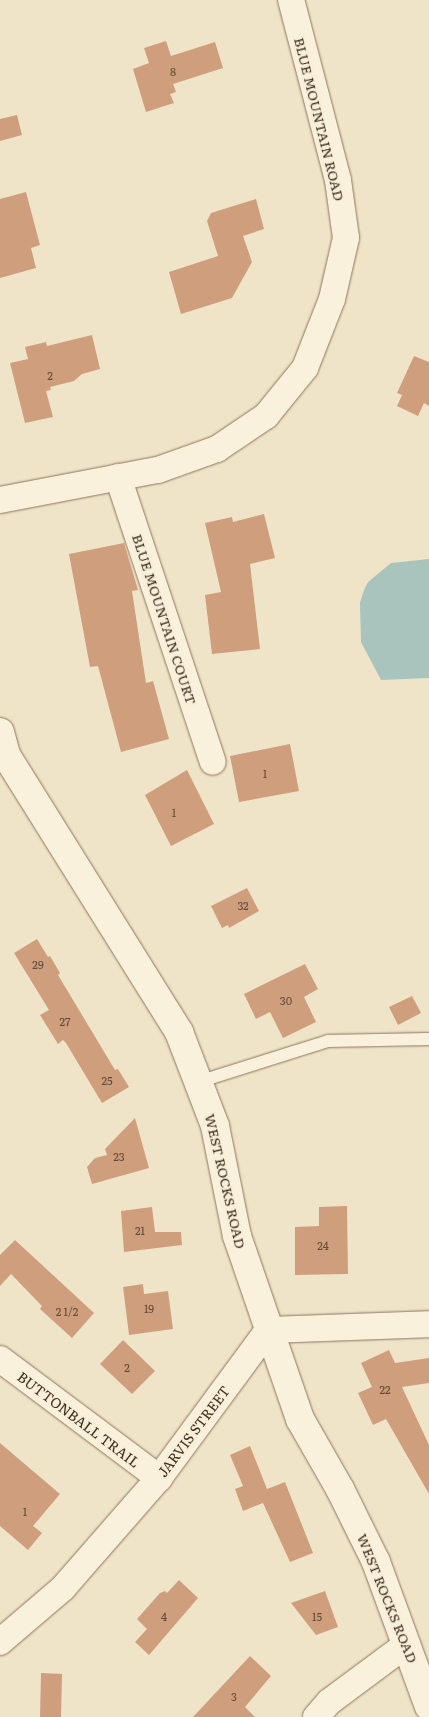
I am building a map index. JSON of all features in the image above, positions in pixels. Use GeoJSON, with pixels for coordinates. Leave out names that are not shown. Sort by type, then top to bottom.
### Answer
{"type":"FeatureCollection","features":[{"type":"Feature","properties":{"kind":"main road","name":"WEST ROCKS ROAD"},"geometry":{"type":"LineString","coordinates":[[0,732],[6,755],[179,1032],[215,1126],[237,1236],[300,1419],[340,1488],[376,1562],[429,1707]]}},
{"type":"Feature","properties":{"kind":"street","name":"BLUE MOUNTAIN ROAD"},"geometry":{"type":"LineString","coordinates":[[0,500],[158,470],[217,450],[266,416],[305,368],[332,299],[346,238],[338,180],[291,0]]}},
{"type":"Feature","properties":{"kind":"street","name":"BLUE MOUNTAIN COURT"},"geometry":{"type":"LineString","coordinates":[[118,478],[213,762]]}},
{"type":"Feature","properties":{"kind":"street"},"geometry":{"type":"LineString","coordinates":[[268,1330],[429,1324]]}},
{"type":"Feature","properties":{"kind":"street","name":"JARVIS STREET"},"geometry":{"type":"LineString","coordinates":[[0,1642],[63,1588],[159,1478],[268,1330]]}},
{"type":"Feature","properties":{"kind":"street","name":"BUTTONBALL TRAIL"},"geometry":{"type":"LineString","coordinates":[[0,1359],[159,1478]]}},
{"type":"Feature","properties":{"kind":"street"},"geometry":{"type":"LineString","coordinates":[[316,1717],[329,1702],[407,1644]]}},
{"type":"Feature","properties":{"kind":"lane"},"geometry":{"type":"LineString","coordinates":[[198,1082],[328,1041],[429,1039]]}},
{"type":"Feature","properties":{"kind":"water"},"geometry":{"type":"Polygon","coordinates":[[[429,559],[429,678],[381,680],[361,642],[360,603],[364,590],[368,582],[391,563],[429,559]]]}},
{"type":"Feature","properties":{"kind":"building"},"geometry":{"type":"Polygon","coordinates":[[[166,41],[171,56],[215,42],[223,68],[173,84],[176,92],[170,94],[174,103],[146,112],[133,69],[149,63],[144,48],[166,41]]]}},
{"type":"Feature","properties":{"kind":"building"},"geometry":{"type":"Polygon","coordinates":[[[17,115],[22,135],[0,141],[0,119],[17,115]]]}},
{"type":"Feature","properties":{"kind":"building"},"geometry":{"type":"Polygon","coordinates":[[[26,192],[40,245],[31,248],[36,268],[0,278],[0,199],[26,192]]]}},
{"type":"Feature","properties":{"kind":"building"},"geometry":{"type":"Polygon","coordinates":[[[256,199],[264,229],[243,236],[252,262],[232,298],[181,314],[169,272],[218,256],[207,221],[211,213],[256,199]]]}},
{"type":"Feature","properties":{"kind":"building"},"geometry":{"type":"Polygon","coordinates":[[[92,335],[100,369],[82,374],[74,381],[50,387],[51,390],[46,391],[53,417],[25,423],[10,363],[28,359],[25,347],[46,342],[47,346],[92,335]]]}},
{"type":"Feature","properties":{"kind":"building"},"geometry":{"type":"Polygon","coordinates":[[[414,356],[429,362],[429,406],[424,403],[418,416],[397,406],[402,395],[397,393],[414,356]]]}},
{"type":"Feature","properties":{"kind":"building"},"geometry":{"type":"Polygon","coordinates":[[[264,514],[275,558],[250,564],[260,649],[212,654],[205,595],[221,592],[205,523],[232,517],[233,522],[264,514]]]}},
{"type":"Feature","properties":{"kind":"building"},"geometry":{"type":"Polygon","coordinates":[[[124,543],[138,590],[132,591],[146,683],[153,681],[169,739],[121,752],[98,666],[90,667],[69,554],[124,543]]]}},
{"type":"Feature","properties":{"kind":"building"},"geometry":{"type":"Polygon","coordinates":[[[290,744],[299,791],[239,802],[230,756],[290,744]]]}},
{"type":"Feature","properties":{"kind":"building"},"geometry":{"type":"Polygon","coordinates":[[[187,770],[214,824],[171,846],[145,795],[187,770]]]}},
{"type":"Feature","properties":{"kind":"building"},"geometry":{"type":"Polygon","coordinates":[[[247,888],[259,911],[229,928],[228,925],[222,928],[211,906],[247,888]]]}},
{"type":"Feature","properties":{"kind":"building"},"geometry":{"type":"Polygon","coordinates":[[[37,939],[48,957],[50,956],[60,973],[58,975],[115,1070],[118,1069],[129,1087],[102,1103],[66,1043],[63,1040],[58,1044],[40,1015],[49,1010],[14,953],[37,939]]]}},
{"type":"Feature","properties":{"kind":"building"},"geometry":{"type":"Polygon","coordinates":[[[305,964],[318,989],[304,997],[316,1022],[283,1038],[270,1012],[256,1019],[244,994],[305,964]]]}},
{"type":"Feature","properties":{"kind":"building"},"geometry":{"type":"Polygon","coordinates":[[[412,996],[421,1013],[398,1025],[389,1007],[412,996]]]}},
{"type":"Feature","properties":{"kind":"building"},"geometry":{"type":"Polygon","coordinates":[[[135,1118],[149,1168],[92,1184],[87,1167],[95,1158],[107,1155],[105,1149],[135,1118]]]}},
{"type":"Feature","properties":{"kind":"building"},"geometry":{"type":"Polygon","coordinates":[[[347,1206],[348,1274],[295,1275],[295,1227],[319,1226],[319,1207],[347,1206]]]}},
{"type":"Feature","properties":{"kind":"building"},"geometry":{"type":"Polygon","coordinates":[[[152,1207],[155,1232],[181,1232],[182,1245],[124,1252],[121,1211],[152,1207]]]}},
{"type":"Feature","properties":{"kind":"building"},"geometry":{"type":"Polygon","coordinates":[[[15,1240],[94,1313],[72,1338],[40,1309],[42,1306],[11,1274],[0,1286],[0,1255],[15,1240]]]}},
{"type":"Feature","properties":{"kind":"building"},"geometry":{"type":"Polygon","coordinates":[[[143,1284],[144,1294],[168,1291],[173,1329],[129,1335],[123,1287],[143,1284]]]}},
{"type":"Feature","properties":{"kind":"building"},"geometry":{"type":"Polygon","coordinates":[[[123,1340],[155,1371],[132,1394],[100,1364],[123,1340]]]}},
{"type":"Feature","properties":{"kind":"building"},"geometry":{"type":"Polygon","coordinates":[[[389,1350],[395,1363],[429,1358],[429,1383],[402,1387],[429,1445],[429,1494],[386,1419],[373,1425],[358,1393],[372,1387],[361,1363],[389,1350]]]}},
{"type":"Feature","properties":{"kind":"building"},"geometry":{"type":"Polygon","coordinates":[[[0,1443],[60,1494],[33,1526],[42,1533],[28,1550],[0,1526],[0,1443]]]}},
{"type":"Feature","properties":{"kind":"building"},"geometry":{"type":"Polygon","coordinates":[[[250,1446],[267,1489],[285,1482],[313,1553],[290,1562],[263,1503],[243,1511],[235,1489],[243,1486],[230,1455],[250,1446]]]}},
{"type":"Feature","properties":{"kind":"building"},"geometry":{"type":"Polygon","coordinates":[[[179,1580],[198,1598],[149,1655],[135,1642],[147,1629],[137,1619],[160,1593],[165,1591],[167,1593],[179,1580]]]}},
{"type":"Feature","properties":{"kind":"building"},"geometry":{"type":"Polygon","coordinates":[[[325,1591],[338,1627],[316,1635],[291,1603],[325,1591]]]}},
{"type":"Feature","properties":{"kind":"building"},"geometry":{"type":"Polygon","coordinates":[[[250,1656],[271,1676],[245,1707],[255,1717],[193,1717],[250,1656]]]}},
{"type":"Feature","properties":{"kind":"building"},"geometry":{"type":"Polygon","coordinates":[[[41,1673],[62,1674],[61,1717],[40,1717],[41,1673]]]}}]}
